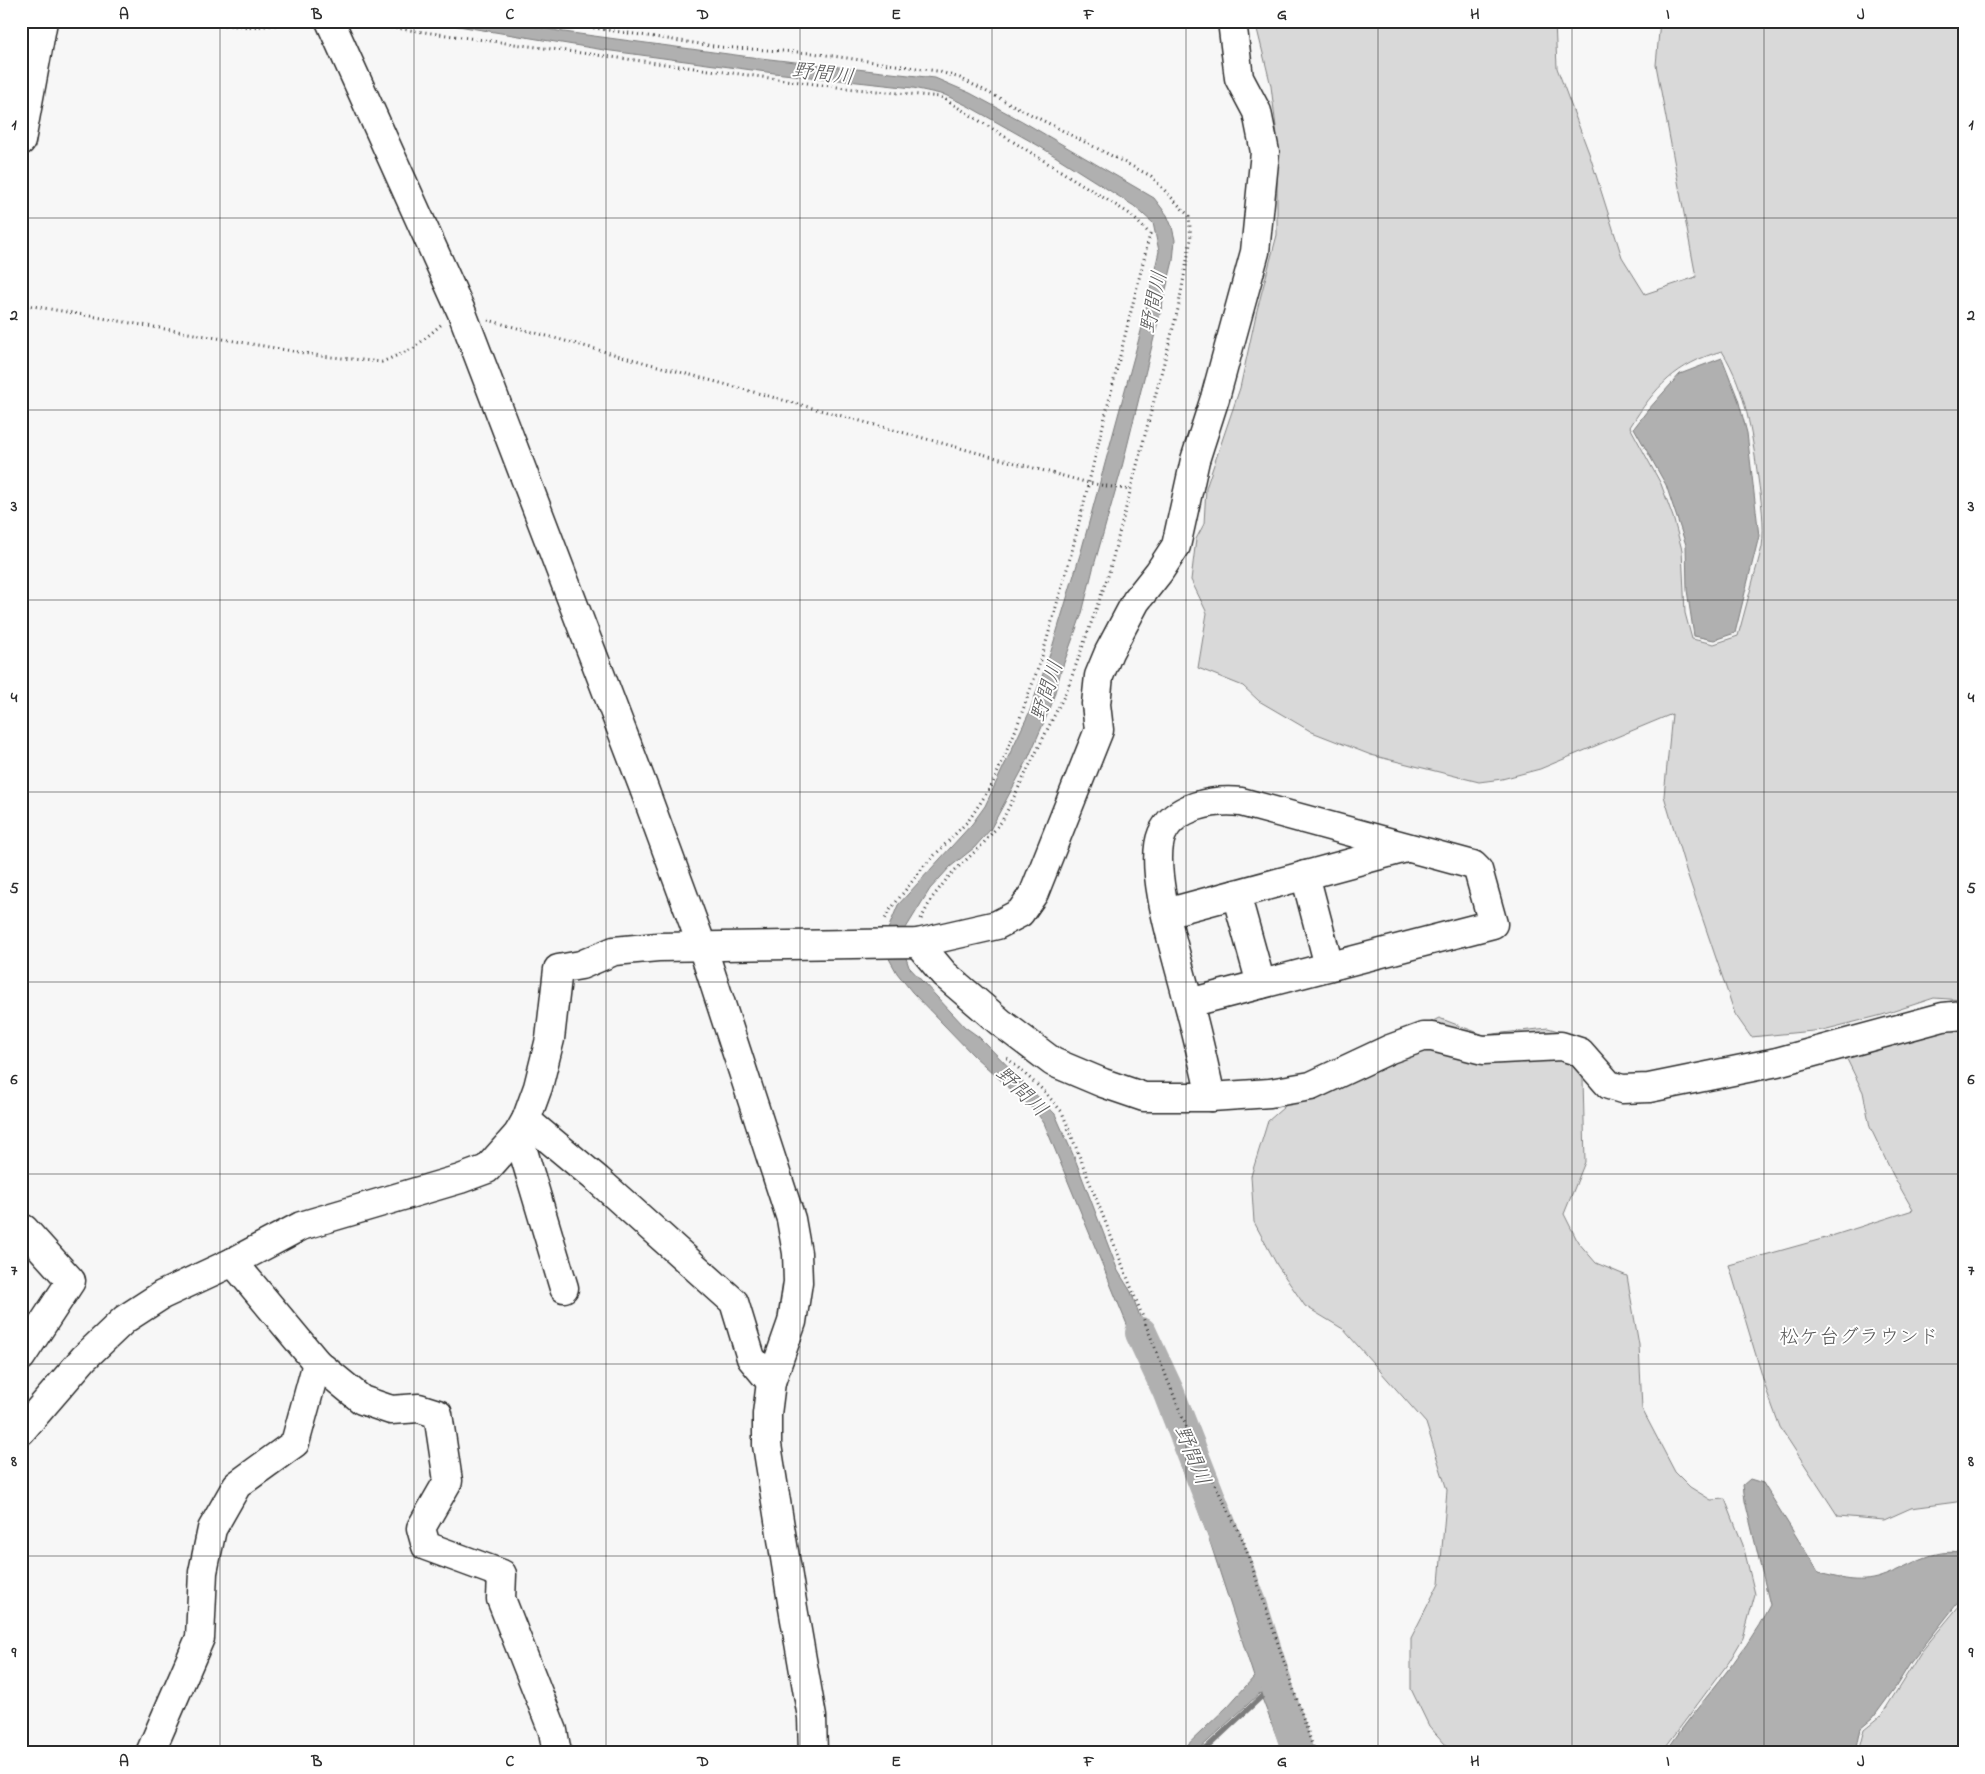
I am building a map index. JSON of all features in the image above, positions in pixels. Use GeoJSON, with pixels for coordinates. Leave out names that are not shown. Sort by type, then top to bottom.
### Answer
{"type":"FeatureCollection","features":[{"type":"Feature","properties":{"kind":"street"},"geometry":{"type":"LineString","coordinates":[[21,141],[44,21]]}},
{"type":"Feature","properties":{"kind":"street"},"geometry":{"type":"LineString","coordinates":[[21,1431],[84,1358],[125,1319],[162,1295],[233,1262],[301,1226],[460,1179],[487,1169],[522,1127],[538,1087],[550,1039],[558,969],[580,965],[614,951],[658,946],[918,943],[997,925],[1020,913],[1034,893],[1099,730],[1096,704],[1099,676],[1109,652],[1136,601],[1159,572],[1176,546],[1195,460],[1215,398],[1256,252],[1265,152],[1257,112],[1239,78],[1232,21]]}},
{"type":"Feature","properties":{"kind":"street"},"geometry":{"type":"LineString","coordinates":[[339,22],[462,313],[640,776],[702,946],[791,1219],[797,1253],[798,1282],[792,1322],[771,1382],[767,1414],[767,1445],[792,1608],[812,1717],[813,1753]]}},
{"type":"Feature","properties":{"kind":"street"},"geometry":{"type":"LineString","coordinates":[[1189,1003],[1493,924],[1478,870],[1473,864],[1241,802],[1218,802],[1194,807],[1172,820],[1162,833],[1158,847],[1161,894],[1211,1097]]}},
{"type":"Feature","properties":{"kind":"street"},"geometry":{"type":"LineString","coordinates":[[1166,913],[1408,847]]}},
{"type":"Feature","properties":{"kind":"street"},"geometry":{"type":"LineString","coordinates":[[1306,875],[1329,966]]}},
{"type":"Feature","properties":{"kind":"street"},"geometry":{"type":"LineString","coordinates":[[1236,894],[1261,984]]}},
{"type":"Feature","properties":{"kind":"street"},"geometry":{"type":"LineString","coordinates":[[918,943],[944,974],[1000,1022],[1052,1062],[1144,1097],[1211,1097],[1270,1093],[1311,1086],[1398,1046],[1423,1037],[1432,1037],[1483,1050],[1561,1046],[1580,1052],[1609,1085],[1622,1090],[1649,1088],[1777,1062],[1943,1017],[1964,1015]]}},
{"type":"Feature","properties":{"kind":"street"},"geometry":{"type":"LineString","coordinates":[[522,1127],[564,1288]]}},
{"type":"Feature","properties":{"kind":"street"},"geometry":{"type":"LineString","coordinates":[[522,1127],[598,1180],[734,1302],[751,1358],[771,1382]]}},
{"type":"Feature","properties":{"kind":"street"},"geometry":{"type":"LineString","coordinates":[[21,1358],[71,1281],[24,1229]]}},
{"type":"Feature","properties":{"kind":"street"},"geometry":{"type":"LineString","coordinates":[[233,1262],[317,1363],[362,1400],[391,1410],[419,1408],[438,1414],[448,1482],[421,1528],[426,1546],[502,1574],[501,1599],[553,1731],[557,1753]]}},
{"type":"Feature","properties":{"kind":"street"},"geometry":{"type":"LineString","coordinates":[[150,1753],[200,1638],[203,1572],[212,1529],[237,1485],[295,1443],[317,1363]]}},
{"type":"Feature","properties":{"kind":"path"},"geometry":{"type":"LineString","coordinates":[[170,21],[252,27],[318,21]]}},
{"type":"Feature","properties":{"kind":"path"},"geometry":{"type":"LineString","coordinates":[[549,21],[720,47],[812,53],[937,71],[960,78],[1151,176],[1189,216],[1191,239],[1178,309],[1108,576],[1067,690],[1002,821],[982,846],[950,875],[932,898],[918,926],[918,943]]}},
{"type":"Feature","properties":{"kind":"path"},"geometry":{"type":"LineString","coordinates":[[339,22],[514,43],[845,88],[941,97],[1130,214],[1150,234],[1072,551],[1041,660],[1016,729],[992,785],[970,820],[924,866],[890,910],[878,931],[878,942]]}},
{"type":"Feature","properties":{"kind":"path"},"geometry":{"type":"LineString","coordinates":[[21,304],[322,356],[382,362],[414,348],[446,320],[462,313],[1089,483],[1130,490]]}},
{"type":"Feature","properties":{"kind":"path"},"geometry":{"type":"LineString","coordinates":[[1004,1056],[1044,1091],[1062,1112],[1187,1429],[1243,1540],[1315,1753]]}},
{"type":"Feature","properties":{"kind":"green space"},"geometry":{"type":"Polygon","coordinates":[[[1255,21],[1555,21],[1557,68],[1589,153],[1622,257],[1645,294],[1696,277],[1656,65],[1660,21],[1964,21],[1964,1000],[1934,998],[1882,1015],[1823,1030],[1751,1037],[1735,1014],[1686,870],[1664,796],[1672,714],[1540,769],[1502,779],[1479,782],[1371,755],[1312,732],[1259,701],[1243,686],[1198,668],[1207,613],[1191,580],[1196,539],[1204,524],[1206,488],[1240,388],[1257,310],[1277,235],[1277,135],[1271,86],[1255,21]],[[1722,351],[1706,356],[1679,370],[1648,400],[1630,427],[1661,484],[1673,517],[1682,550],[1685,613],[1692,639],[1714,644],[1738,636],[1763,538],[1763,521],[1756,462],[1747,413],[1730,366],[1722,351]]]}},
{"type":"Feature","properties":{"kind":"green space"},"geometry":{"type":"Polygon","coordinates":[[[1439,1018],[1484,1035],[1548,1028],[1582,1038],[1585,1162],[1564,1214],[1578,1242],[1596,1263],[1627,1276],[1639,1345],[1642,1409],[1675,1472],[1690,1487],[1711,1500],[1725,1499],[1743,1545],[1755,1594],[1743,1638],[1729,1662],[1661,1753],[1453,1753],[1429,1726],[1411,1689],[1411,1638],[1439,1583],[1447,1490],[1426,1423],[1343,1329],[1305,1306],[1277,1265],[1254,1222],[1251,1176],[1268,1121],[1315,1080],[1439,1018]]]}},
{"type":"Feature","properties":{"kind":"green space","name":"松ケ台グラウンド"},"geometry":{"type":"Polygon","coordinates":[[[1964,1022],[1964,1501],[1911,1508],[1884,1520],[1838,1516],[1780,1427],[1766,1389],[1729,1265],[1822,1239],[1913,1210],[1893,1175],[1870,1127],[1863,1092],[1843,1051],[1964,1022]]]}},
{"type":"Feature","properties":{"kind":"green space"},"geometry":{"type":"Polygon","coordinates":[[[1964,1600],[1964,1753],[1859,1753],[1865,1729],[1881,1716],[1921,1652],[1964,1600]]]}},
{"type":"Feature","properties":{"kind":"water","name":"野間川"},"geometry":{"type":"Polygon","coordinates":[[[428,21],[505,21],[564,32],[743,56],[935,78],[970,93],[1022,121],[1154,198],[1167,215],[1175,240],[1173,261],[1121,471],[1082,613],[1061,671],[1051,706],[1027,761],[990,830],[974,848],[950,867],[930,889],[906,928],[905,955],[909,967],[965,1027],[979,1037],[1055,1114],[1075,1159],[1118,1271],[1131,1292],[1273,1680],[1296,1753],[1283,1753],[1260,1693],[1195,1753],[1179,1753],[1228,1706],[1254,1677],[1211,1545],[1163,1412],[1044,1123],[1036,1112],[974,1056],[912,992],[897,973],[887,955],[886,934],[898,905],[972,824],[985,806],[1029,713],[1051,651],[1082,548],[1141,331],[1159,251],[1153,223],[1134,206],[1039,146],[945,95],[913,88],[774,73],[604,50],[428,21]]]}},
{"type":"Feature","properties":{"kind":"water"},"geometry":{"type":"Polygon","coordinates":[[[1722,358],[1738,399],[1747,433],[1759,536],[1735,633],[1714,640],[1694,636],[1687,590],[1686,545],[1666,485],[1634,428],[1680,374],[1722,358]]]}},
{"type":"Feature","properties":{"kind":"water"},"geometry":{"type":"Polygon","coordinates":[[[1750,1479],[1763,1483],[1819,1573],[1849,1580],[1872,1579],[1931,1555],[1953,1552],[1964,1554],[1964,1595],[1911,1662],[1873,1718],[1861,1728],[1856,1753],[1665,1753],[1747,1644],[1770,1605],[1745,1501],[1743,1485],[1750,1479]]]}},
{"type":"Feature","properties":{"kind":"waterway","name":"野間川"},"geometry":{"type":"LineString","coordinates":[[1141,1333],[1168,1391],[1251,1603],[1298,1753]]}},
{"type":"Feature","properties":{"kind":"waterway"},"geometry":{"type":"LineString","coordinates":[[1201,1753],[1276,1683]]}}]}
